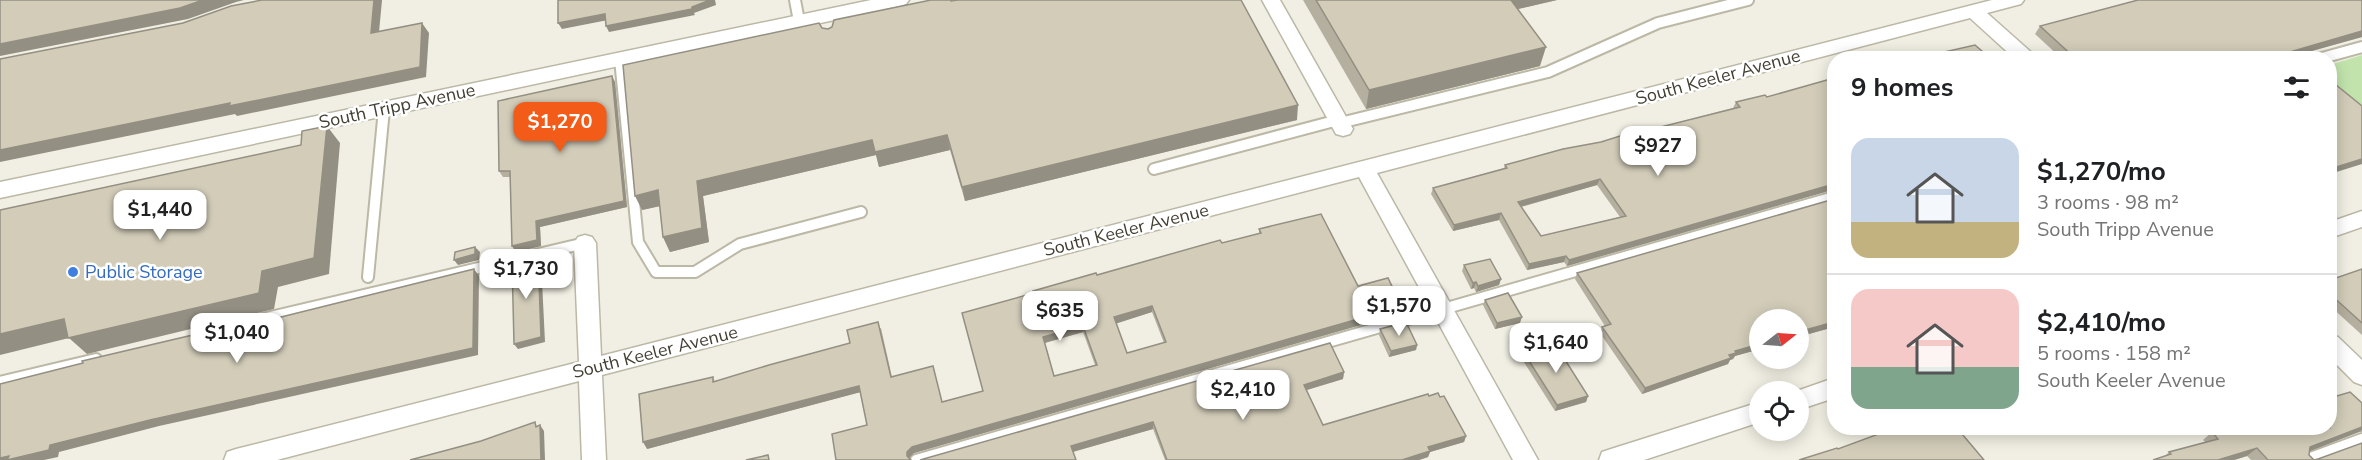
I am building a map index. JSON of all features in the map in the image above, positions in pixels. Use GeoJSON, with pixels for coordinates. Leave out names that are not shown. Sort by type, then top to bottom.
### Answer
{"type":"FeatureCollection","features":[{"type":"Feature","properties":{"kind":"street"},"geometry":{"type":"LineString","coordinates":[[1271,0],[1340,124]]}},
{"type":"Feature","properties":{"kind":"street","name":"South Keeler Avenue"},"geometry":{"type":"LineString","coordinates":[[236,460],[2015,0]]}},
{"type":"Feature","properties":{"kind":"street","name":"South Tripp Avenue"},"geometry":{"type":"LineString","coordinates":[[0,190],[799,21],[827,22],[891,1]]}},
{"type":"Feature","properties":{"kind":"street"},"geometry":{"type":"LineString","coordinates":[[1974,11],[2017,51]]}},
{"type":"Feature","properties":{"kind":"street"},"geometry":{"type":"LineString","coordinates":[[1365,169],[1526,460]]}},
{"type":"Feature","properties":{"kind":"street"},"geometry":{"type":"LineString","coordinates":[[2337,228],[2362,219]]}},
{"type":"Feature","properties":{"kind":"street"},"geometry":{"type":"LineString","coordinates":[[585,243],[594,460]]}},
{"type":"Feature","properties":{"kind":"street"},"geometry":{"type":"LineString","coordinates":[[2337,351],[2362,375]]}},
{"type":"Feature","properties":{"kind":"street"},"geometry":{"type":"LineString","coordinates":[[1809,396],[1827,390]]}},
{"type":"Feature","properties":{"kind":"street"},"geometry":{"type":"LineString","coordinates":[[1611,460],[1749,416]]}},
{"type":"Feature","properties":{"kind":"lane"},"geometry":{"type":"LineString","coordinates":[[795,0],[799,21]]}},
{"type":"Feature","properties":{"kind":"lane"},"geometry":{"type":"LineString","coordinates":[[1154,169],[1548,72],[1658,23],[1748,0]]}},
{"type":"Feature","properties":{"kind":"lane"},"geometry":{"type":"LineString","coordinates":[[2337,54],[2362,47]]}},
{"type":"Feature","properties":{"kind":"lane"},"geometry":{"type":"LineString","coordinates":[[620,59],[638,242],[656,272],[695,272],[740,244],[861,212]]}},
{"type":"Feature","properties":{"kind":"lane"},"geometry":{"type":"LineString","coordinates":[[368,277],[384,109]]}},
{"type":"Feature","properties":{"kind":"lane"},"geometry":{"type":"LineString","coordinates":[[916,460],[1827,199]]}},
{"type":"Feature","properties":{"kind":"lane"},"geometry":{"type":"LineString","coordinates":[[241,325],[585,243]]}},
{"type":"Feature","properties":{"kind":"lane"},"geometry":{"type":"LineString","coordinates":[[0,382],[103,357]]}},
{"type":"Feature","properties":{"kind":"lane"},"geometry":{"type":"LineString","coordinates":[[2305,460],[2362,439]]}},
{"type":"Feature","properties":{"kind":"green space"},"geometry":{"type":"Polygon","coordinates":[[[2362,55],[2362,117],[2337,97],[2337,63],[2362,55]]]}},
{"type":"Feature","properties":{"kind":"building"},"geometry":{"type":"Polygon","coordinates":[[[0,0],[203,0],[180,8],[0,44],[0,0]]]}},
{"type":"Feature","properties":{"kind":"building"},"geometry":{"type":"Polygon","coordinates":[[[262,0],[374,0],[371,33],[422,23],[420,67],[0,150],[0,59],[183,23],[231,6],[262,0]]]}},
{"type":"Feature","properties":{"kind":"building"},"geometry":{"type":"Polygon","coordinates":[[[558,0],[710,0],[692,9],[606,26],[605,14],[558,23],[558,0]]]}},
{"type":"Feature","properties":{"kind":"building"},"geometry":{"type":"Polygon","coordinates":[[[931,0],[1241,0],[1298,105],[962,187],[947,135],[875,152],[872,140],[697,181],[702,228],[663,237],[658,190],[635,196],[623,65],[819,23],[822,28],[828,29],[832,27],[834,20],[931,0]]]}},
{"type":"Feature","properties":{"kind":"building"},"geometry":{"type":"Polygon","coordinates":[[[1316,0],[1511,0],[1546,47],[1369,90],[1316,0]]]}},
{"type":"Feature","properties":{"kind":"building"},"geometry":{"type":"Polygon","coordinates":[[[2138,0],[2362,0],[2362,31],[2293,51],[2067,51],[2040,26],[2138,0]]]}},
{"type":"Feature","properties":{"kind":"building"},"geometry":{"type":"Polygon","coordinates":[[[1975,45],[1982,51],[1949,51],[1975,45]]]}},
{"type":"Feature","properties":{"kind":"building"},"geometry":{"type":"Polygon","coordinates":[[[612,76],[624,201],[536,221],[537,240],[512,246],[510,171],[499,171],[498,101],[612,76]]]}},
{"type":"Feature","properties":{"kind":"building"},"geometry":{"type":"Polygon","coordinates":[[[1827,80],[1827,186],[1569,260],[1566,256],[1529,264],[1501,213],[1454,225],[1433,188],[1507,168],[1505,165],[1563,149],[1601,142],[1639,130],[1641,132],[1740,107],[1736,102],[1765,95],[1767,97],[1827,80]],[[1600,179],[1518,202],[1541,236],[1626,216],[1600,179]]]}},
{"type":"Feature","properties":{"kind":"building"},"geometry":{"type":"Polygon","coordinates":[[[2337,86],[2362,106],[2362,159],[2337,167],[2337,86]]]}},
{"type":"Feature","properties":{"kind":"building"},"geometry":{"type":"Polygon","coordinates":[[[327,126],[314,258],[262,271],[259,293],[68,338],[64,319],[0,334],[0,210],[301,145],[302,131],[327,126]]]}},
{"type":"Feature","properties":{"kind":"building"},"geometry":{"type":"Polygon","coordinates":[[[1827,201],[1827,324],[1809,329],[1809,309],[1749,309],[1749,347],[1735,351],[1736,353],[1729,355],[1731,358],[1645,388],[1602,327],[1611,324],[1577,273],[1827,201]]]}},
{"type":"Feature","properties":{"kind":"building"},"geometry":{"type":"Polygon","coordinates":[[[1321,214],[1358,286],[1388,278],[1400,307],[912,447],[907,452],[911,460],[836,460],[832,434],[867,425],[859,386],[643,442],[639,394],[713,377],[713,382],[850,343],[847,330],[878,322],[891,377],[933,366],[942,402],[983,391],[962,313],[1096,273],[1097,275],[1220,240],[1222,243],[1261,233],[1259,229],[1321,214]],[[1152,306],[1114,317],[1127,353],[1166,342],[1152,306]],[[1083,326],[1043,337],[1054,376],[1097,365],[1083,326]]]}},
{"type":"Feature","properties":{"kind":"building"},"geometry":{"type":"Polygon","coordinates":[[[475,247],[475,254],[454,260],[455,252],[475,247]]]}},
{"type":"Feature","properties":{"kind":"building"},"geometry":{"type":"Polygon","coordinates":[[[538,255],[541,337],[514,344],[512,261],[538,255]]]}},
{"type":"Feature","properties":{"kind":"building"},"geometry":{"type":"Polygon","coordinates":[[[1490,259],[1501,279],[1478,286],[1476,282],[1473,283],[1464,265],[1490,259]]]}},
{"type":"Feature","properties":{"kind":"building"},"geometry":{"type":"Polygon","coordinates":[[[474,269],[473,348],[150,420],[50,445],[49,450],[7,460],[9,456],[0,458],[0,384],[83,363],[82,361],[265,318],[265,321],[474,269]]]}},
{"type":"Feature","properties":{"kind":"building"},"geometry":{"type":"Polygon","coordinates":[[[2362,269],[2362,323],[2337,300],[2337,278],[2362,269]]]}},
{"type":"Feature","properties":{"kind":"building"},"geometry":{"type":"Polygon","coordinates":[[[1508,293],[1522,317],[1497,323],[1485,300],[1508,293]]]}},
{"type":"Feature","properties":{"kind":"building"},"geometry":{"type":"Polygon","coordinates":[[[1406,322],[1417,345],[1391,351],[1380,329],[1406,322]]]}},
{"type":"Feature","properties":{"kind":"building"},"geometry":{"type":"Polygon","coordinates":[[[1330,343],[1344,372],[1304,385],[1323,425],[1438,393],[1440,397],[1444,396],[1466,436],[1428,447],[1430,451],[1402,460],[1167,460],[1153,422],[1071,446],[1076,460],[920,460],[1330,343]]]}},
{"type":"Feature","properties":{"kind":"building"},"geometry":{"type":"Polygon","coordinates":[[[1555,344],[1588,396],[1557,405],[1524,353],[1555,344]]]}},
{"type":"Feature","properties":{"kind":"building"},"geometry":{"type":"Polygon","coordinates":[[[2350,392],[2362,403],[2362,427],[2310,447],[2309,455],[2314,460],[2268,460],[2257,448],[2218,460],[2153,460],[2171,454],[2169,452],[2218,439],[2215,435],[2337,435],[2337,396],[2350,392]]]}},
{"type":"Feature","properties":{"kind":"building"},"geometry":{"type":"Polygon","coordinates":[[[535,422],[536,427],[540,425],[541,460],[410,460],[481,441],[535,422]]]}},
{"type":"Feature","properties":{"kind":"building"},"geometry":{"type":"Polygon","coordinates":[[[1876,435],[1963,435],[1984,460],[1799,460],[1876,435]]]}},
{"type":"Feature","properties":{"kind":"building"},"geometry":{"type":"Polygon","coordinates":[[[2362,443],[2362,460],[2314,460],[2318,459],[2362,443]]]}},
{"type":"Feature","properties":{"kind":"building"},"geometry":{"type":"Polygon","coordinates":[[[768,455],[769,460],[746,460],[768,455]]]}},
{"type":"Feature","properties":{"kind":"place","name":"Public Storage"},"geometry":{"type":"Point","coordinates":[73,272]}}]}
